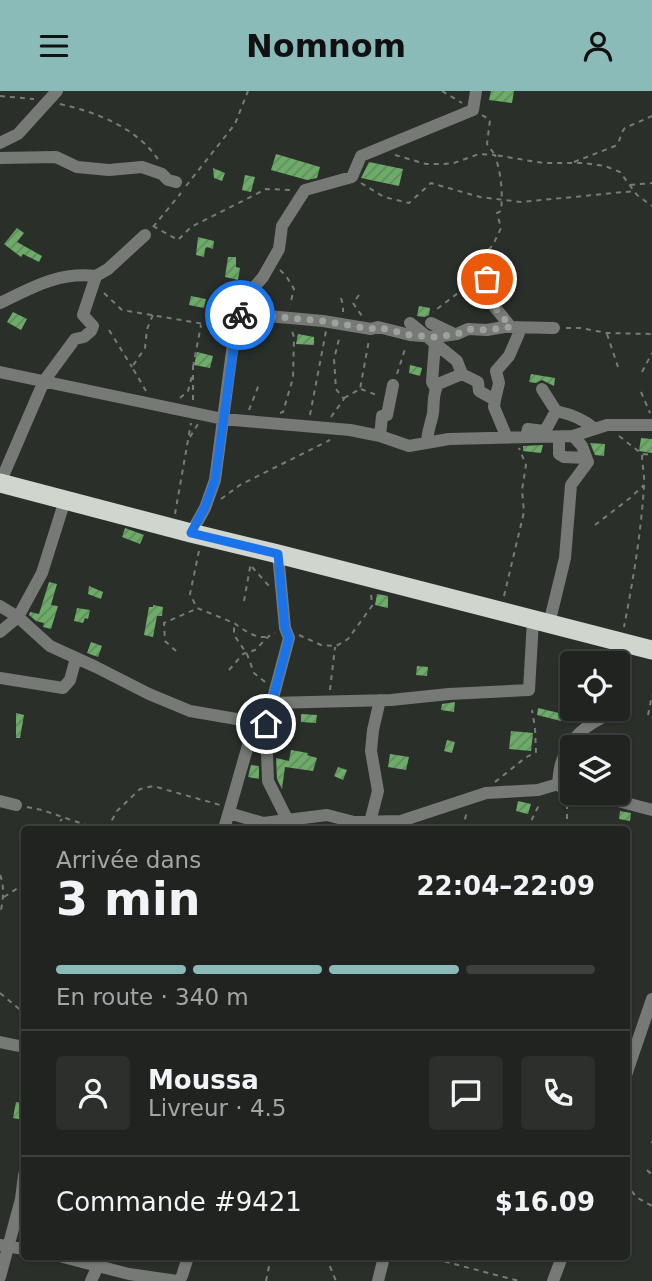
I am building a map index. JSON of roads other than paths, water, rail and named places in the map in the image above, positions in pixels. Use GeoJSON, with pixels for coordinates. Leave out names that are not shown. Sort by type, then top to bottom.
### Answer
{"type":"FeatureCollection","features":[{"type":"Feature","properties":{"kind":"highway"},"geometry":{"type":"LineString","coordinates":[[0,483],[189,533],[251,557],[278,554],[652,650]]}},
{"type":"Feature","properties":{"kind":"street"},"geometry":{"type":"LineString","coordinates":[[0,143],[18,134],[57,91]]}},
{"type":"Feature","properties":{"kind":"street"},"geometry":{"type":"LineString","coordinates":[[189,533],[205,507],[215,480],[236,335],[244,299],[263,277],[279,250],[282,226],[305,190],[352,177],[361,156],[473,110],[476,91]]}},
{"type":"Feature","properties":{"kind":"street"},"geometry":{"type":"LineString","coordinates":[[0,158],[56,157],[77,167],[109,170],[142,167],[176,182]]}},
{"type":"Feature","properties":{"kind":"street"},"geometry":{"type":"LineString","coordinates":[[0,483],[44,381],[75,339],[84,337],[91,331],[93,326],[83,315],[94,280],[145,235]]}},
{"type":"Feature","properties":{"kind":"street"},"geometry":{"type":"LineString","coordinates":[[0,303],[50,279],[80,274],[94,280]]}},
{"type":"Feature","properties":{"kind":"street"},"geometry":{"type":"LineString","coordinates":[[487,279],[492,304],[519,333],[509,356],[496,371],[499,383],[494,407],[516,438]]}},
{"type":"Feature","properties":{"kind":"street"},"geometry":{"type":"LineString","coordinates":[[244,299],[268,316],[371,329],[410,329],[431,340],[457,361],[462,374],[478,382],[479,391],[495,400]]}},
{"type":"Feature","properties":{"kind":"street"},"geometry":{"type":"LineString","coordinates":[[431,323],[454,334]]}},
{"type":"Feature","properties":{"kind":"street"},"geometry":{"type":"LineString","coordinates":[[431,340],[468,329],[554,328]]}},
{"type":"Feature","properties":{"kind":"street"},"geometry":{"type":"LineString","coordinates":[[431,340],[432,382],[436,389]]}},
{"type":"Feature","properties":{"kind":"street"},"geometry":{"type":"LineString","coordinates":[[0,372],[223,419],[350,430],[409,446],[449,439],[573,436],[601,427],[650,425]]}},
{"type":"Feature","properties":{"kind":"street"},"geometry":{"type":"LineString","coordinates":[[427,443],[427,431],[433,415],[434,394],[438,384],[462,374]]}},
{"type":"Feature","properties":{"kind":"street"},"geometry":{"type":"LineString","coordinates":[[380,436],[382,417],[387,415],[393,385]]}},
{"type":"Feature","properties":{"kind":"street"},"geometry":{"type":"LineString","coordinates":[[542,389],[556,411],[601,427]]}},
{"type":"Feature","properties":{"kind":"street"},"geometry":{"type":"LineString","coordinates":[[516,438],[528,429],[545,431],[556,411]]}},
{"type":"Feature","properties":{"kind":"street"},"geometry":{"type":"LineString","coordinates":[[273,696],[328,701],[380,700],[529,690],[541,622],[565,558],[571,485],[588,462],[582,446],[573,436]]}},
{"type":"Feature","properties":{"kind":"street"},"geometry":{"type":"LineString","coordinates":[[559,437],[559,454],[564,457],[586,458]]}},
{"type":"Feature","properties":{"kind":"street"},"geometry":{"type":"LineString","coordinates":[[0,632],[18,617],[42,573],[65,500]]}},
{"type":"Feature","properties":{"kind":"street"},"geometry":{"type":"LineString","coordinates":[[225,826],[261,722],[273,696],[289,638],[285,628],[278,554]]}},
{"type":"Feature","properties":{"kind":"street"},"geometry":{"type":"LineString","coordinates":[[0,606],[18,617],[50,646],[149,694],[190,711],[261,722]]}},
{"type":"Feature","properties":{"kind":"street"},"geometry":{"type":"LineString","coordinates":[[0,678],[63,688],[70,680],[76,658]]}},
{"type":"Feature","properties":{"kind":"street"},"geometry":{"type":"LineString","coordinates":[[370,822],[378,791],[372,751],[373,730],[380,700]]}},
{"type":"Feature","properties":{"kind":"street"},"geometry":{"type":"LineString","coordinates":[[577,735],[596,721]]}},
{"type":"Feature","properties":{"kind":"street"},"geometry":{"type":"LineString","coordinates":[[261,722],[268,781],[288,821],[294,826]]}},
{"type":"Feature","properties":{"kind":"street"},"geometry":{"type":"LineString","coordinates":[[230,810],[263,823],[327,815],[354,822],[401,821],[481,795],[560,788]]}},
{"type":"Feature","properties":{"kind":"street"},"geometry":{"type":"LineString","coordinates":[[0,801],[16,805]]}},
{"type":"Feature","properties":{"kind":"street"},"geometry":{"type":"LineString","coordinates":[[630,804],[652,810]]}},
{"type":"Feature","properties":{"kind":"street"},"geometry":{"type":"LineString","coordinates":[[630,1063],[652,999]]}},
{"type":"Feature","properties":{"kind":"street"},"geometry":{"type":"LineString","coordinates":[[0,1042],[21,1046]]}},
{"type":"Feature","properties":{"kind":"street"},"geometry":{"type":"LineString","coordinates":[[0,1277],[4,1246],[21,1186]]}},
{"type":"Feature","properties":{"kind":"street"},"geometry":{"type":"LineString","coordinates":[[90,1281],[100,1261],[129,1273],[178,1281],[183,1276],[187,1260]]}},
{"type":"Feature","properties":{"kind":"street"},"geometry":{"type":"LineString","coordinates":[[378,1281],[383,1260]]}},
{"type":"Feature","properties":{"kind":"street"},"geometry":{"type":"LineString","coordinates":[[553,1281],[561,1260]]}}]}
